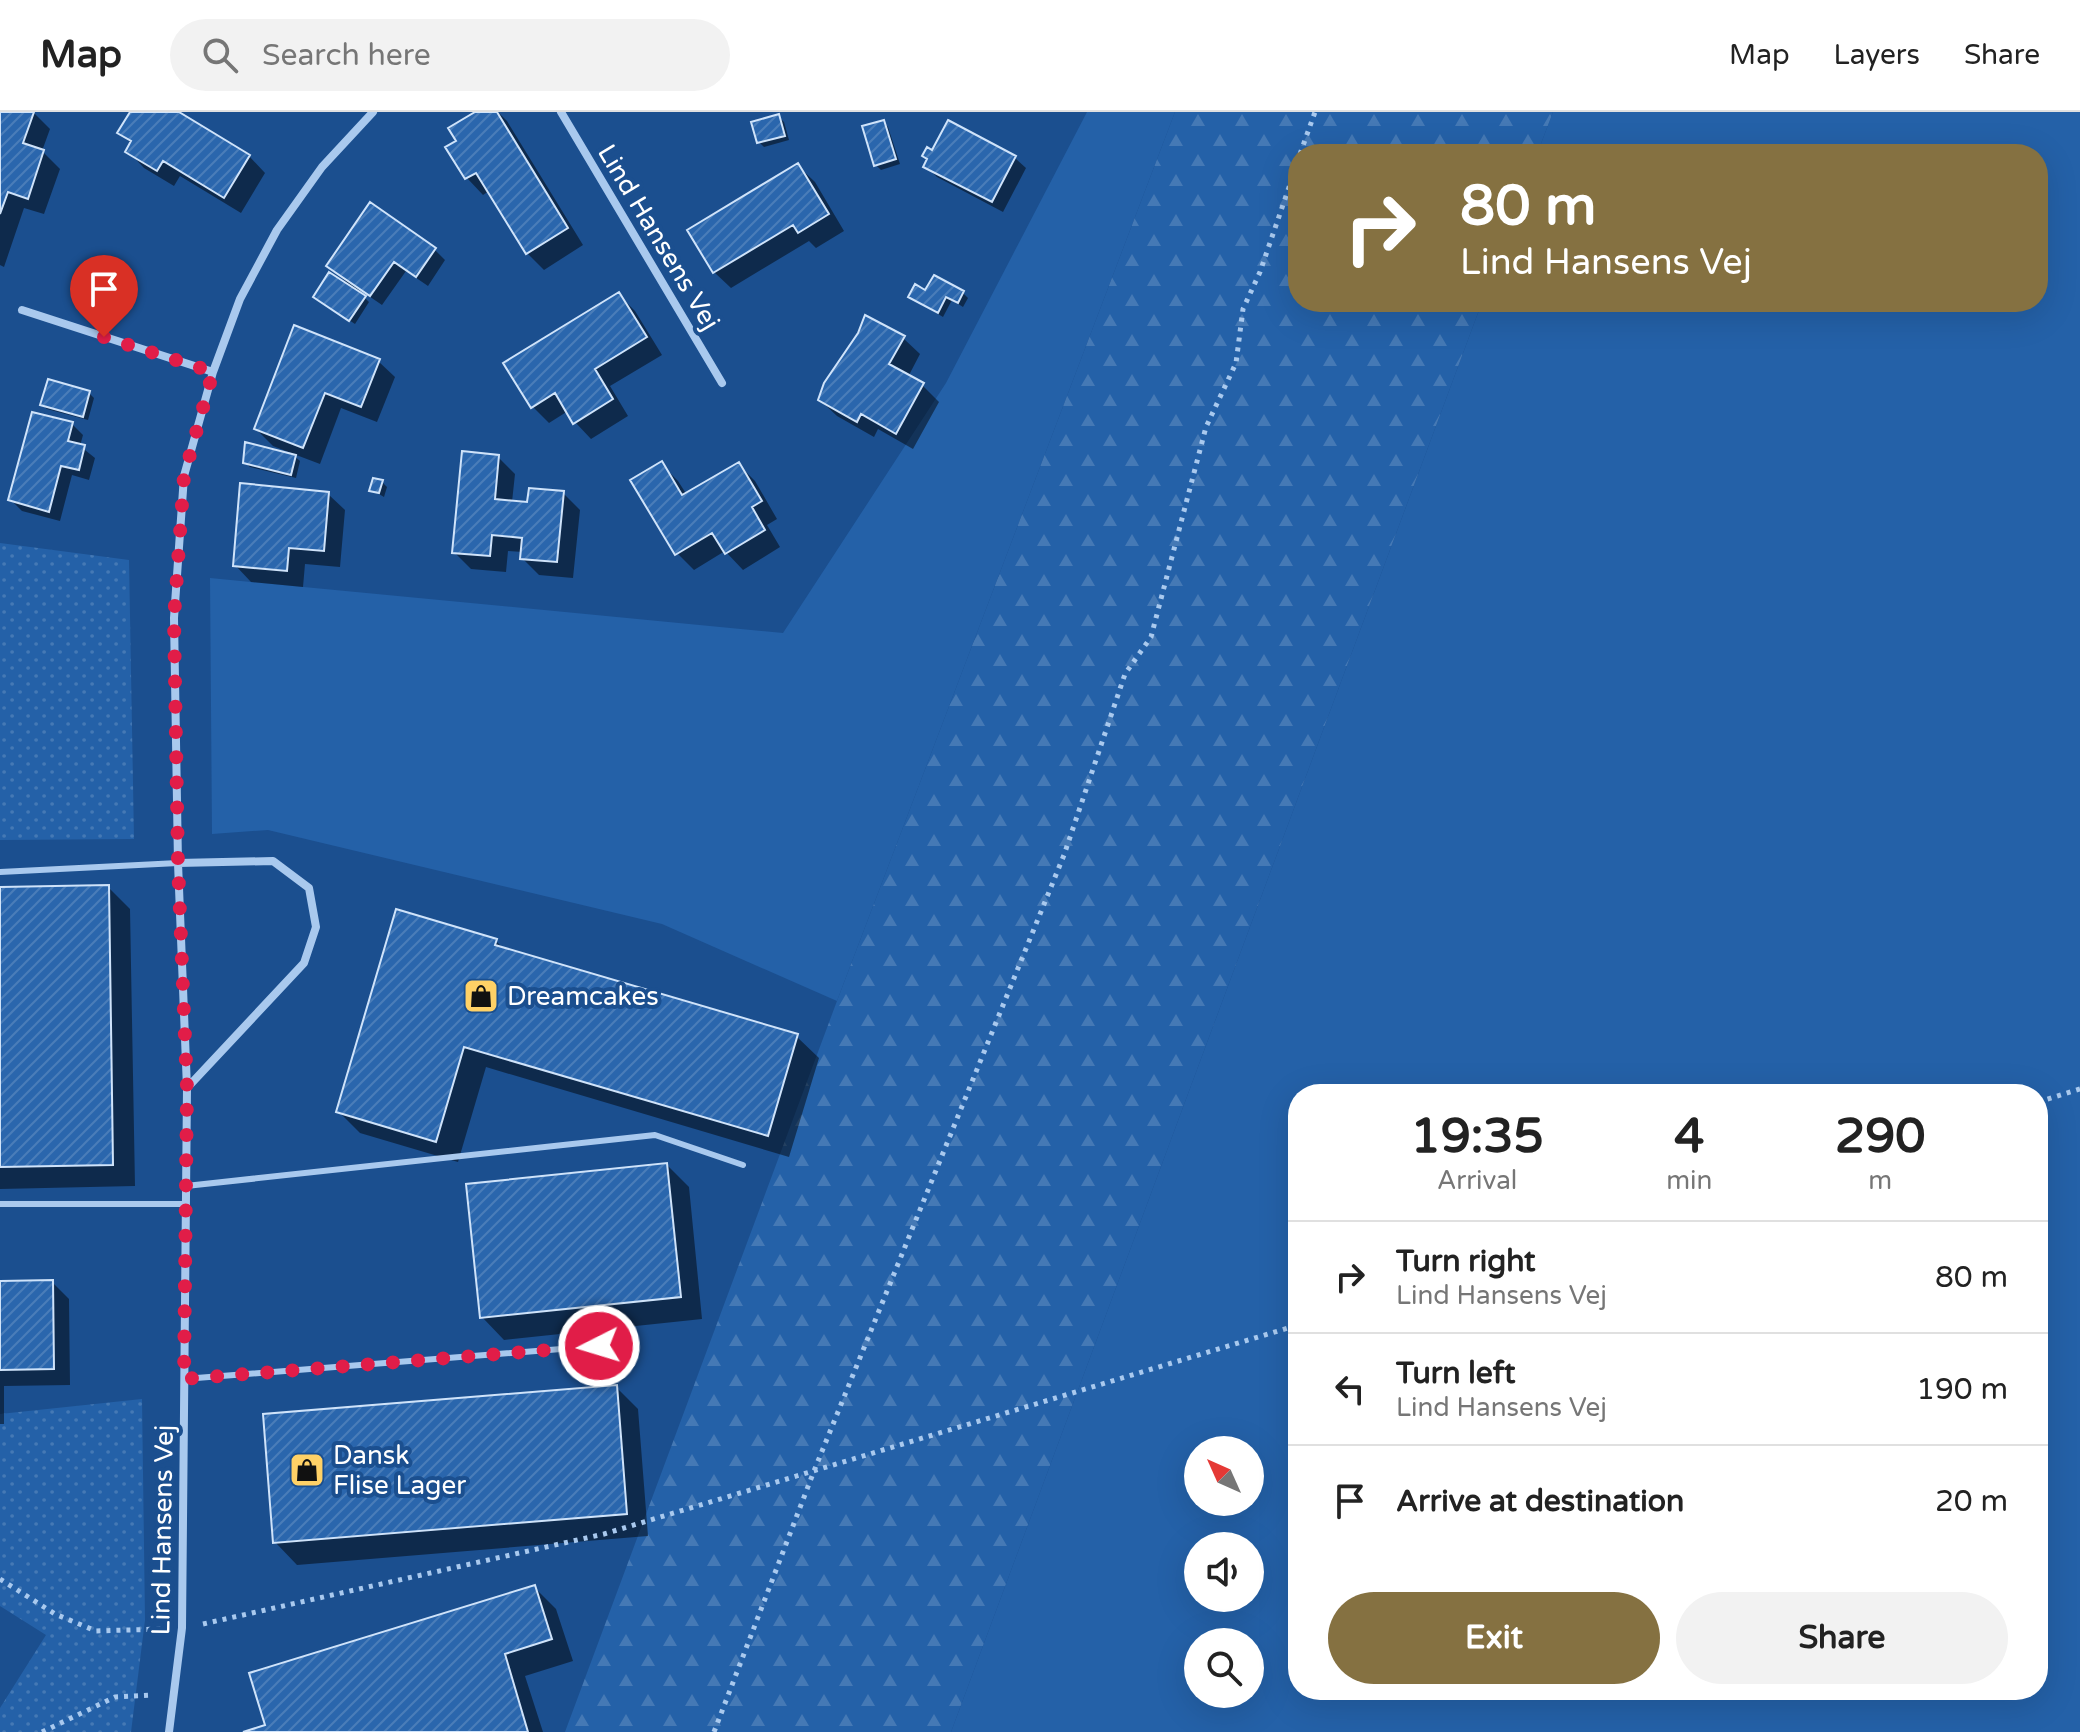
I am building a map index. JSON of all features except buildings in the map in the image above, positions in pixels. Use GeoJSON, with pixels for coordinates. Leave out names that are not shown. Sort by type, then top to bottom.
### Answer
{"type":"FeatureCollection","features":[{"type":"Feature","properties":{"kind":"street","name":"Lind Hansens Vej"},"geometry":{"type":"LineString","coordinates":[[169,1732],[182,1628],[187,1088],[178,863],[174,618],[184,476],[213,372],[240,299],[277,230],[322,167],[373,112]]}},
{"type":"Feature","properties":{"kind":"street","name":"Lind Hansens Vej"},"geometry":{"type":"LineString","coordinates":[[561,112],[722,383]]}},
{"type":"Feature","properties":{"kind":"street"},"geometry":{"type":"LineString","coordinates":[[22,310],[213,372]]}},
{"type":"Feature","properties":{"kind":"street"},"geometry":{"type":"LineString","coordinates":[[178,863],[273,861],[309,888],[316,927],[304,963],[187,1088]]}},
{"type":"Feature","properties":{"kind":"lane"},"geometry":{"type":"LineString","coordinates":[[0,872],[178,863]]}},
{"type":"Feature","properties":{"kind":"lane"},"geometry":{"type":"LineString","coordinates":[[186,1186],[655,1135],[743,1165]]}},
{"type":"Feature","properties":{"kind":"lane"},"geometry":{"type":"LineString","coordinates":[[0,1204],[186,1204]]}},
{"type":"Feature","properties":{"kind":"lane"},"geometry":{"type":"LineString","coordinates":[[184,1379],[599,1346]]}},
{"type":"Feature","properties":{"kind":"path"},"geometry":{"type":"LineString","coordinates":[[1304,144],[1315,112]]}},
{"type":"Feature","properties":{"kind":"path"},"geometry":{"type":"LineString","coordinates":[[714,1732],[814,1471],[1064,855],[1125,674],[1151,637],[1206,427],[1236,363],[1243,309],[1260,272],[1288,190]]}},
{"type":"Feature","properties":{"kind":"path"},"geometry":{"type":"LineString","coordinates":[[2048,1099],[2080,1089]]}},
{"type":"Feature","properties":{"kind":"path"},"geometry":{"type":"LineString","coordinates":[[0,1579],[55,1614],[96,1631],[182,1628],[604,1534],[1288,1328]]}},
{"type":"Feature","properties":{"kind":"path"},"geometry":{"type":"LineString","coordinates":[[42,1732],[115,1697],[175,1694]]}},
{"type":"Feature","properties":{"kind":"green space"},"geometry":{"type":"Polygon","coordinates":[[[1087,112],[1175,112],[837,1001],[662,924],[268,830],[212,834],[210,578],[783,633],[946,383],[1087,112]]]}},
{"type":"Feature","properties":{"kind":"green space"},"geometry":{"type":"Polygon","coordinates":[[[1175,112],[1553,112],[1541,144],[1288,144],[1288,312],[1478,312],[951,1732],[565,1732],[837,1001],[1175,112]]]}},
{"type":"Feature","properties":{"kind":"green space"},"geometry":{"type":"Polygon","coordinates":[[[1553,112],[2080,112],[2080,1732],[951,1732],[1478,312],[2048,312],[2048,144],[1541,144],[1553,112]]]}},
{"type":"Feature","properties":{"kind":"green space"},"geometry":{"type":"Polygon","coordinates":[[[0,543],[129,560],[134,839],[0,840],[0,543]]]}},
{"type":"Feature","properties":{"kind":"green space"},"geometry":{"type":"Polygon","coordinates":[[[142,1399],[145,1620],[131,1732],[0,1732],[0,1708],[46,1635],[0,1606],[0,1414],[142,1399]]]}},
{"type":"Feature","properties":{"kind":"place","name":"Dreamcakes"},"geometry":{"type":"Point","coordinates":[481,996]}},
{"type":"Feature","properties":{"kind":"place","name":"Dansk Flise Lager"},"geometry":{"type":"Point","coordinates":[307,1470]}},
{"type":"Feature","properties":{"kind":"route"},"geometry":{"type":"LineString","coordinates":[[104,337],[213,372],[184,476],[174,618],[178,863],[187,1088],[184,1379],[599,1346]]}}]}
